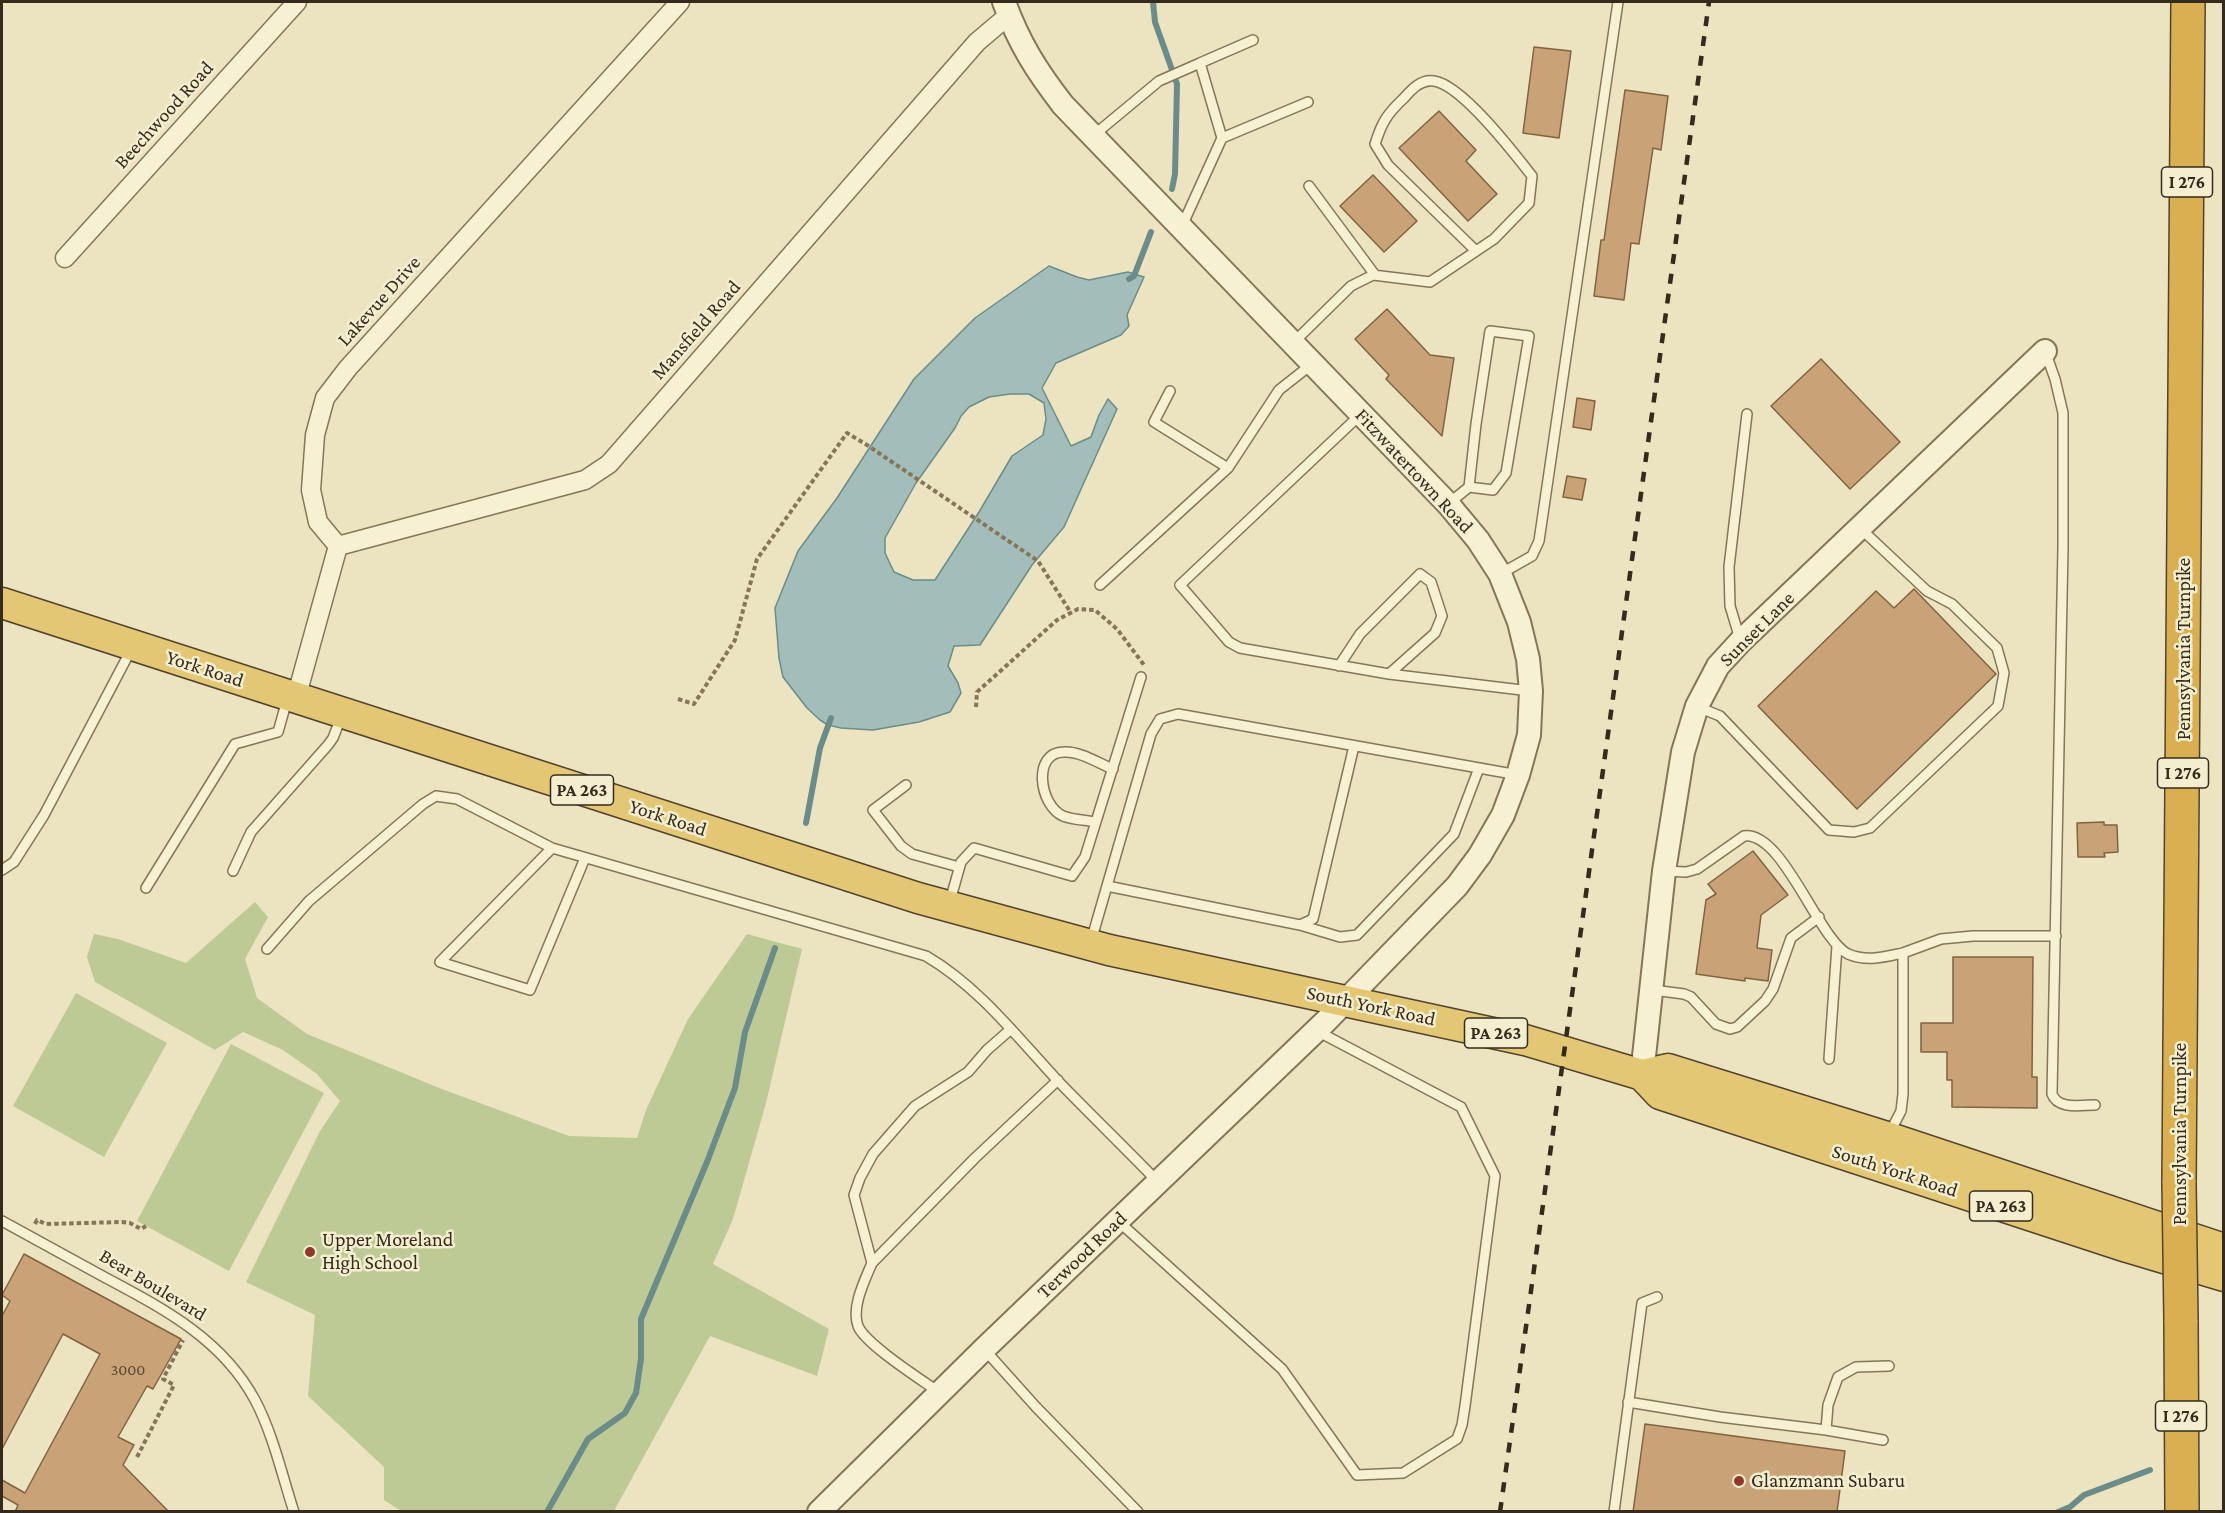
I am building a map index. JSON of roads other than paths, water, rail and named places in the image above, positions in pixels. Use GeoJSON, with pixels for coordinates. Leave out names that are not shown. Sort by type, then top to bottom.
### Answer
{"type":"FeatureCollection","features":[{"type":"Feature","properties":{"kind":"highway","name":"Pennsylvania Turnpike"},"geometry":{"type":"LineString","coordinates":[[2182,1512],[2179,1183],[2188,2]]}},
{"type":"Feature","properties":{"kind":"highway","name":"York Road"},"geometry":{"type":"LineString","coordinates":[[2,603],[948,907],[1090,945],[1167,962]]}},
{"type":"Feature","properties":{"kind":"highway","name":"South York Road"},"geometry":{"type":"LineString","coordinates":[[1167,962],[1525,1040],[1642,1076],[1660,1094],[2127,1248],[2223,1276]]}},
{"type":"Feature","properties":{"kind":"highway","name":"South York Road"},"geometry":{"type":"LineString","coordinates":[[1642,1076],[1668,1069],[1887,1137],[2223,1249]]}},
{"type":"Feature","properties":{"kind":"street","name":"Beechwood Road"},"geometry":{"type":"LineString","coordinates":[[65,258],[297,2]]}},
{"type":"Feature","properties":{"kind":"street","name":"Lakevue Drive"},"geometry":{"type":"LineString","coordinates":[[338,546],[318,522],[311,490],[315,435],[326,398],[348,368],[680,2]]}},
{"type":"Feature","properties":{"kind":"street","name":"Mansfield Road"},"geometry":{"type":"LineString","coordinates":[[338,546],[585,480],[609,464],[1006,8]]}},
{"type":"Feature","properties":{"kind":"street","name":"Fitzwatertown Road"},"geometry":{"type":"LineString","coordinates":[[1006,8],[1024,50],[1063,105],[1448,504],[1478,540],[1500,574],[1518,622],[1528,659],[1532,692],[1529,735],[1518,775],[1503,815],[1480,855],[1463,878],[1347,1000]]}},
{"type":"Feature","properties":{"kind":"street","name":"Sunset Lane"},"geometry":{"type":"LineString","coordinates":[[1642,1076],[1664,872],[1683,752],[1697,706],[1718,666],[1741,641],[2045,351]]}},
{"type":"Feature","properties":{"kind":"street"},"geometry":{"type":"LineString","coordinates":[[292,697],[338,546]]}},
{"type":"Feature","properties":{"kind":"street","name":"Terwood Road"},"geometry":{"type":"LineString","coordinates":[[819,1512],[984,1348],[1347,1000]]}},
{"type":"Feature","properties":{"kind":"lane"},"geometry":{"type":"LineString","coordinates":[[1500,574],[1532,556],[1539,541],[1618,2]]}},
{"type":"Feature","properties":{"kind":"lane"},"geometry":{"type":"LineString","coordinates":[[1092,136],[1159,81],[1253,40]]}},
{"type":"Feature","properties":{"kind":"lane"},"geometry":{"type":"LineString","coordinates":[[1195,64],[1222,138]]}},
{"type":"Feature","properties":{"kind":"lane"},"geometry":{"type":"LineString","coordinates":[[1292,344],[1351,286],[1375,275],[1430,282],[1476,251],[1494,238],[1529,202],[1532,176],[1505,142],[1454,89],[1434,81],[1418,83],[1383,121],[1375,144],[1388,165],[1476,251]]}},
{"type":"Feature","properties":{"kind":"lane"},"geometry":{"type":"LineString","coordinates":[[1181,229],[1222,138],[1308,102]]}},
{"type":"Feature","properties":{"kind":"lane"},"geometry":{"type":"LineString","coordinates":[[1310,186],[1375,275]]}},
{"type":"Feature","properties":{"kind":"lane"},"geometry":{"type":"LineString","coordinates":[[1448,504],[1469,487],[1490,331],[1528,336],[1506,473],[1493,490],[1469,487]]}},
{"type":"Feature","properties":{"kind":"lane"},"geometry":{"type":"LineString","coordinates":[[2045,351],[2063,413],[2063,560],[2052,1094],[2054,1101],[2060,1104],[2095,1105]]}},
{"type":"Feature","properties":{"kind":"lane"},"geometry":{"type":"LineString","coordinates":[[1100,585],[1228,468],[1279,390],[1312,364]]}},
{"type":"Feature","properties":{"kind":"lane"},"geometry":{"type":"LineString","coordinates":[[1170,391],[1154,422],[1228,468]]}},
{"type":"Feature","properties":{"kind":"lane"},"geometry":{"type":"LineString","coordinates":[[1361,414],[1180,585],[1229,642],[1240,648],[1389,674],[1532,692]]}},
{"type":"Feature","properties":{"kind":"lane"},"geometry":{"type":"LineString","coordinates":[[1741,641],[1730,606],[1729,567],[1747,414]]}},
{"type":"Feature","properties":{"kind":"lane"},"geometry":{"type":"LineString","coordinates":[[1697,706],[1720,717],[1829,830],[1854,832],[1870,828],[1998,706],[2004,673],[1997,648],[1952,604],[1927,591],[1860,528]]}},
{"type":"Feature","properties":{"kind":"lane"},"geometry":{"type":"LineString","coordinates":[[1339,666],[1360,634],[1420,574],[1431,582],[1442,616],[1436,633],[1389,674]]}},
{"type":"Feature","properties":{"kind":"lane"},"geometry":{"type":"LineString","coordinates":[[2,870],[14,861],[44,815],[134,646]]}},
{"type":"Feature","properties":{"kind":"lane"},"geometry":{"type":"LineString","coordinates":[[948,907],[961,862],[974,848],[1072,876],[1085,857],[1141,677]]}},
{"type":"Feature","properties":{"kind":"lane"},"geometry":{"type":"LineString","coordinates":[[146,888],[235,744],[278,732],[292,697]]}},
{"type":"Feature","properties":{"kind":"lane"},"geometry":{"type":"LineString","coordinates":[[233,871],[251,832],[328,745],[342,713]]}},
{"type":"Feature","properties":{"kind":"lane"},"geometry":{"type":"LineString","coordinates":[[1090,945],[1151,735],[1160,719],[1178,714],[1518,775]]}},
{"type":"Feature","properties":{"kind":"lane"},"geometry":{"type":"LineString","coordinates":[[1300,925],[1313,919],[1354,746]]}},
{"type":"Feature","properties":{"kind":"lane"},"geometry":{"type":"LineString","coordinates":[[1096,822],[1063,816],[1048,803],[1042,786],[1044,769],[1050,757],[1062,751],[1078,754],[1113,769]]}},
{"type":"Feature","properties":{"kind":"lane"},"geometry":{"type":"LineString","coordinates":[[1107,886],[1300,925],[1340,937],[1357,935],[1454,834],[1479,768]]}},
{"type":"Feature","properties":{"kind":"lane"},"geometry":{"type":"LineString","coordinates":[[906,785],[873,810],[901,846],[912,854],[959,867]]}},
{"type":"Feature","properties":{"kind":"lane"},"geometry":{"type":"LineString","coordinates":[[267,949],[309,901],[423,804],[436,796],[457,799],[552,848],[926,956],[950,970],[1011,1029],[1158,1182]]}},
{"type":"Feature","properties":{"kind":"lane"},"geometry":{"type":"LineString","coordinates":[[1664,872],[1686,872],[1697,869],[1744,836],[1752,835],[1777,857],[1798,884],[1837,946],[1849,954],[1868,959],[1903,953],[1941,939],[1973,936],[2056,936]]}},
{"type":"Feature","properties":{"kind":"lane"},"geometry":{"type":"LineString","coordinates":[[552,848],[440,962],[530,990],[585,858]]}},
{"type":"Feature","properties":{"kind":"lane"},"geometry":{"type":"LineString","coordinates":[[1651,990],[1691,997],[1716,1024],[1723,1028],[1737,1027],[1759,1008],[1773,989],[1791,938],[1819,917]]}},
{"type":"Feature","properties":{"kind":"lane"},"geometry":{"type":"LineString","coordinates":[[1829,1059],[1837,946]]}},
{"type":"Feature","properties":{"kind":"lane"},"geometry":{"type":"LineString","coordinates":[[1887,1137],[1901,1112],[1903,953]]}},
{"type":"Feature","properties":{"kind":"lane"},"geometry":{"type":"LineString","coordinates":[[872,1263],[854,1195],[873,1154],[915,1106],[968,1072],[987,1050],[1011,1029]]}},
{"type":"Feature","properties":{"kind":"lane"},"geometry":{"type":"LineString","coordinates":[[1118,1221],[1282,1369],[1357,1475],[1403,1473],[1456,1439],[1462,1425],[1465,1406],[1495,1176],[1461,1107],[1317,1030]]}},
{"type":"Feature","properties":{"kind":"lane"},"geometry":{"type":"LineString","coordinates":[[940,1394],[870,1341],[858,1326],[857,1310],[863,1284],[872,1263],[975,1158],[1058,1080]]}},
{"type":"Feature","properties":{"kind":"lane","name":"Bear Boulevard"},"geometry":{"type":"LineString","coordinates":[[2,1221],[176,1317],[203,1336],[219,1351],[243,1381],[260,1410],[294,1512]]}},
{"type":"Feature","properties":{"kind":"lane"},"geometry":{"type":"LineString","coordinates":[[1614,1512],[1642,1303],[1657,1297]]}},
{"type":"Feature","properties":{"kind":"lane"},"geometry":{"type":"LineString","coordinates":[[984,1348],[1036,1407],[1138,1512]]}},
{"type":"Feature","properties":{"kind":"lane"},"geometry":{"type":"LineString","coordinates":[[1826,1430],[1828,1405],[1838,1377],[1856,1367],[1889,1366]]}},
{"type":"Feature","properties":{"kind":"lane"},"geometry":{"type":"LineString","coordinates":[[1628,1402],[1883,1440]]}},
{"type":"Feature","properties":{"kind":"water"},"geometry":{"type":"Polygon","coordinates":[[[1049,266],[1089,280],[1128,272],[1144,277],[1127,315],[1129,326],[1121,335],[1056,363],[1042,388],[1071,446],[1091,437],[1108,399],[1117,409],[1064,527],[1032,565],[980,645],[954,646],[948,666],[961,693],[950,712],[919,722],[873,730],[828,725],[807,708],[783,677],[775,608],[798,551],[837,498],[914,379],[975,318],[1049,266]],[[1029,394],[989,397],[969,407],[961,416],[916,483],[885,538],[885,553],[894,572],[913,580],[935,580],[1012,456],[1043,435],[1046,419],[1044,403],[1029,394]]]}},
{"type":"Feature","properties":{"kind":"waterway"},"geometry":{"type":"LineString","coordinates":[[1153,2],[1155,22],[1177,84],[1175,174],[1172,189]]}},
{"type":"Feature","properties":{"kind":"waterway"},"geometry":{"type":"LineString","coordinates":[[1129,279],[1134,276],[1151,232]]}},
{"type":"Feature","properties":{"kind":"waterway"},"geometry":{"type":"LineString","coordinates":[[806,823],[820,748],[831,718]]}},
{"type":"Feature","properties":{"kind":"waterway"},"geometry":{"type":"LineString","coordinates":[[547,1512],[588,1439],[625,1413],[636,1393],[641,1359],[641,1319],[707,1162],[735,1088],[745,1032],[775,948]]}},
{"type":"Feature","properties":{"kind":"waterway"},"geometry":{"type":"LineString","coordinates":[[2058,1512],[2070,1507],[2084,1495],[2150,1470]]}},
{"type":"Feature","properties":{"kind":"railway"},"geometry":{"type":"LineString","coordinates":[[1500,1512],[1709,2]]}},
{"type":"Feature","properties":{"kind":"place","name":"Upper Moreland High School"},"geometry":{"type":"Point","coordinates":[310,1252]}},
{"type":"Feature","properties":{"kind":"place","name":"Glanzmann Subaru"},"geometry":{"type":"Point","coordinates":[1739,1481]}}]}
